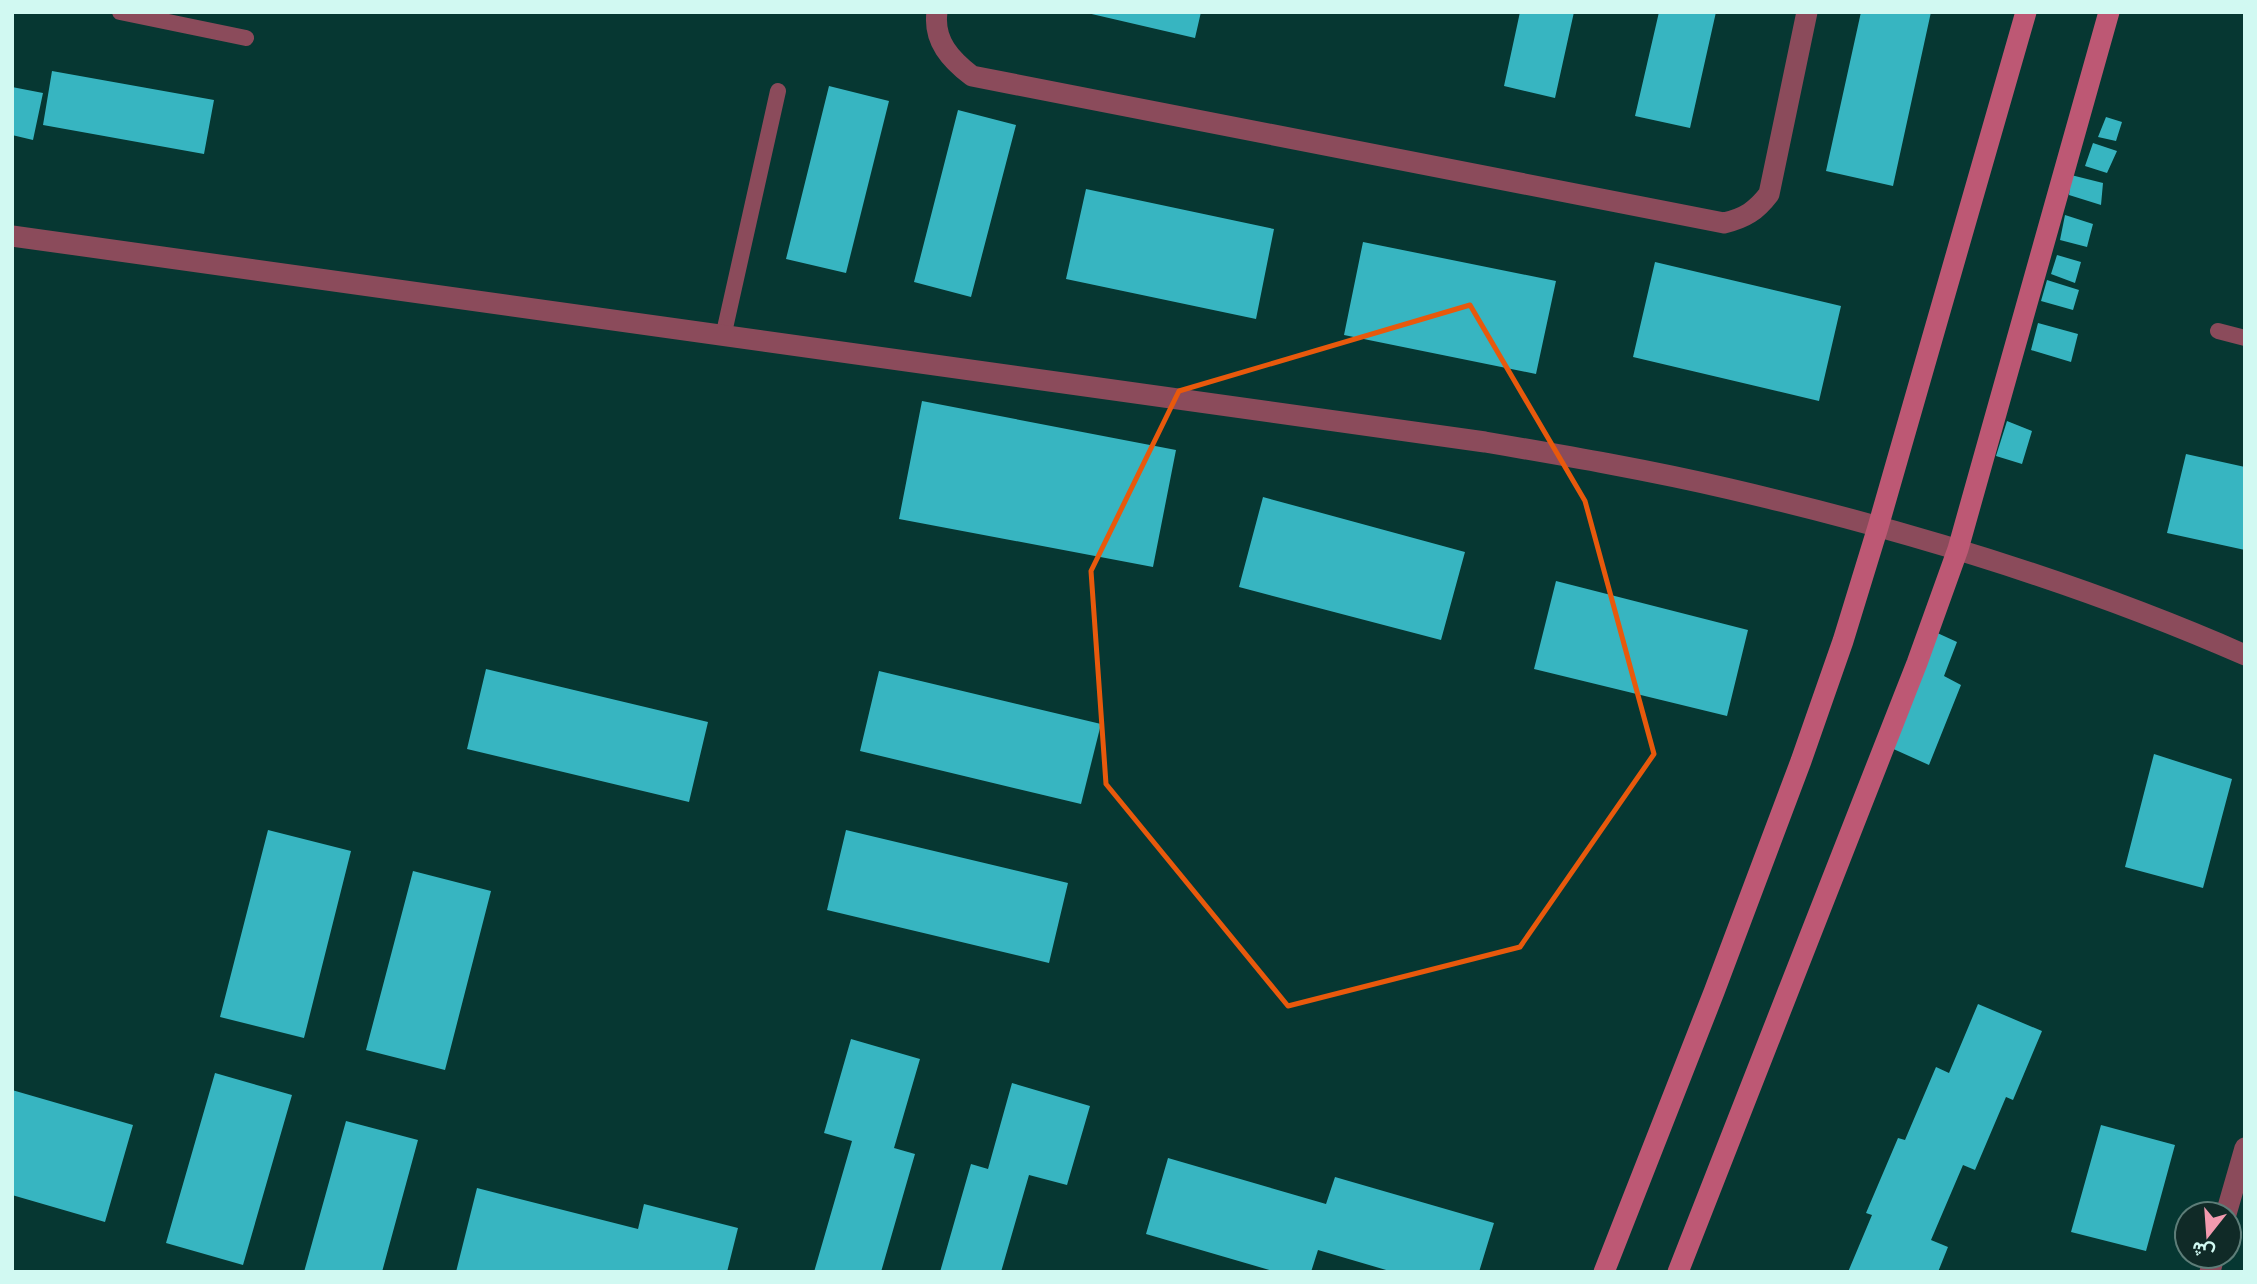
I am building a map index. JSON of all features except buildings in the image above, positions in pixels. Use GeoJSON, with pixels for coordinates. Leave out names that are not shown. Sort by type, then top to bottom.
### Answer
{"type":"FeatureCollection","features":[{"type":"Feature","properties":{"kind":"main road"},"geometry":{"type":"LineString","coordinates":[[1604,1272],[1801,761],[1843,641],[2026,12]]}},
{"type":"Feature","properties":{"kind":"main road"},"geometry":{"type":"LineString","coordinates":[[1678,1272],[1908,687],[1958,549],[2109,12]]}},
{"type":"Feature","properties":{"kind":"street"},"geometry":{"type":"LineString","coordinates":[[937,12],[936,21],[941,43],[954,62],[972,76],[1724,223],[1743,219],[1758,208],[1769,194],[1775,176],[1807,12]]}},
{"type":"Feature","properties":{"kind":"street"},"geometry":{"type":"LineString","coordinates":[[12,236],[1485,442],[1730,489],[1958,549],[2127,607],[2245,655]]}},
{"type":"Feature","properties":{"kind":"street"},"geometry":{"type":"LineString","coordinates":[[2230,1200],[2245,1148]]}},
{"type":"Feature","properties":{"kind":"lane"},"geometry":{"type":"LineString","coordinates":[[120,12],[246,38]]}},
{"type":"Feature","properties":{"kind":"lane"},"geometry":{"type":"LineString","coordinates":[[723,337],[778,92]]}},
{"type":"Feature","properties":{"kind":"lane"},"geometry":{"type":"LineString","coordinates":[[2218,331],[2245,338]]}},
{"type":"Feature","properties":{"kind":"highlighted area"},"geometry":{"type":"Polygon","coordinates":[[[1470,305],[1585,501],[1654,754],[1520,947],[1288,1006],[1106,784],[1091,571],[1179,391],[1470,305]]]}}]}
